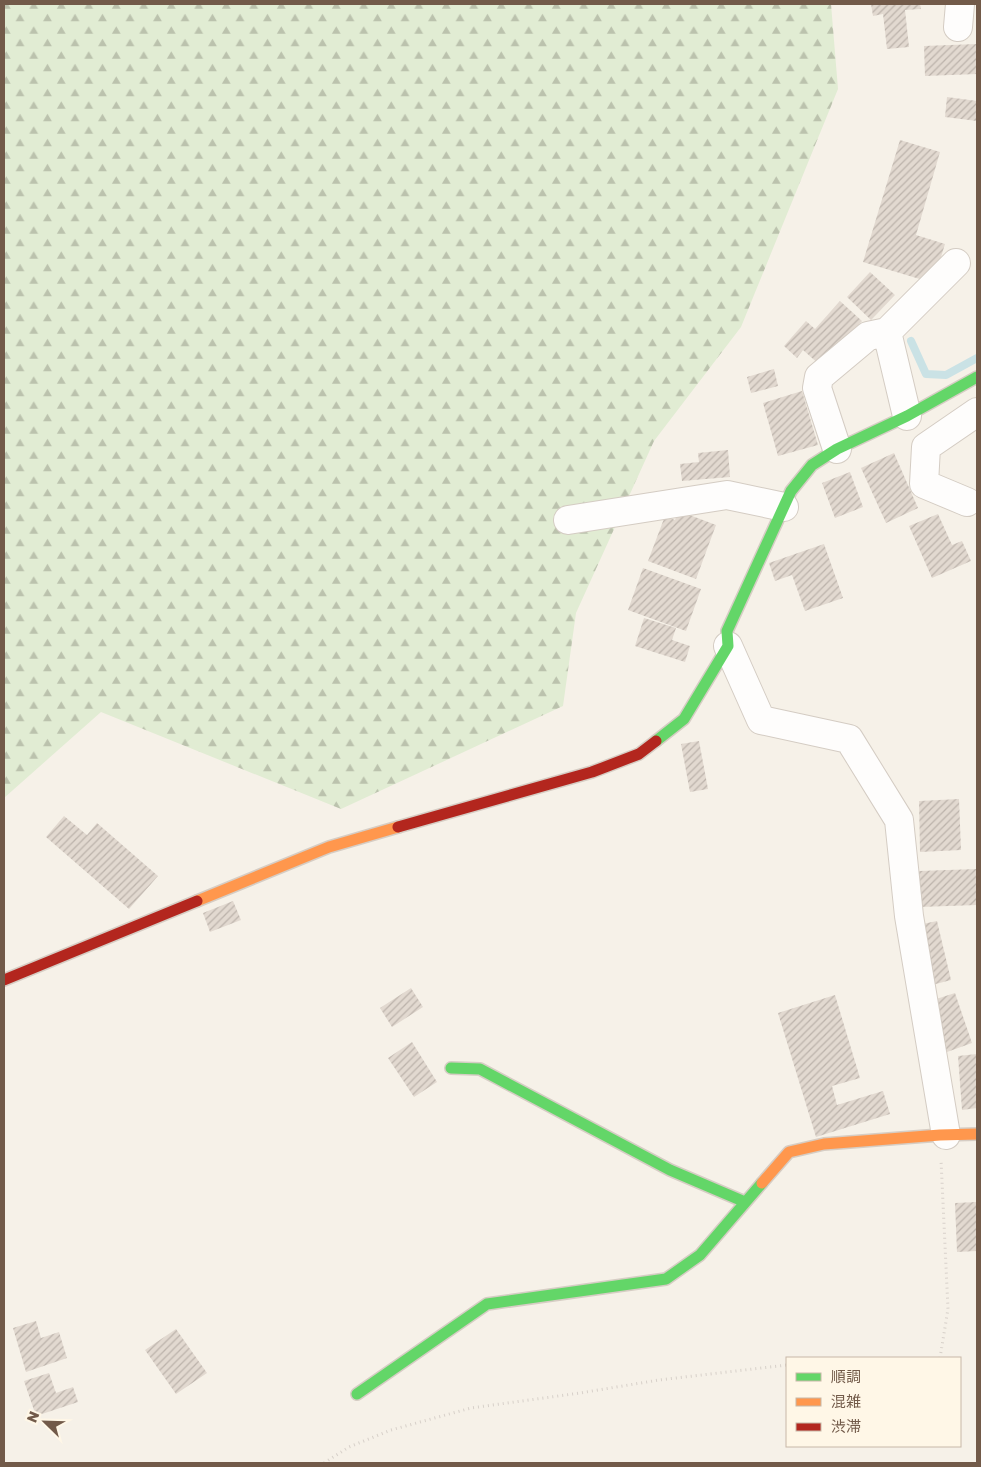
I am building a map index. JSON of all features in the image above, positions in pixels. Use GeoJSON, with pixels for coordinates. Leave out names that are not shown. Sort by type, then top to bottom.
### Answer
{"type":"FeatureCollection","features":[{"type":"Feature","properties":{"kind":"street"},"geometry":{"type":"LineString","coordinates":[[837,449],[817,388],[819,377],[868,336],[888,332],[956,263]]}},
{"type":"Feature","properties":{"kind":"street"},"geometry":{"type":"LineString","coordinates":[[888,332],[907,416]]}},
{"type":"Feature","properties":{"kind":"street"},"geometry":{"type":"LineString","coordinates":[[943,1135],[909,916],[899,820],[849,739],[761,720],[728,646],[726,631],[791,491],[812,465],[837,449],[907,416],[973,380],[977,411],[926,447],[924,484],[967,502]]}},
{"type":"Feature","properties":{"kind":"street"},"geometry":{"type":"LineString","coordinates":[[568,520],[727,496],[784,507]]}},
{"type":"Feature","properties":{"kind":"street"},"geometry":{"type":"LineString","coordinates":[[4,980],[329,847],[592,772],[640,754],[684,719],[728,646]]}},
{"type":"Feature","properties":{"kind":"street"},"geometry":{"type":"LineString","coordinates":[[451,1068],[480,1069],[670,1170],[746,1202]]}},
{"type":"Feature","properties":{"kind":"street"},"geometry":{"type":"LineString","coordinates":[[357,1394],[487,1304],[666,1279],[700,1255],[789,1152],[824,1144],[977,1134]]}},
{"type":"Feature","properties":{"kind":"path"},"geometry":{"type":"LineString","coordinates":[[940,1357],[948,1309],[943,1135]]}},
{"type":"Feature","properties":{"kind":"path"},"geometry":{"type":"LineString","coordinates":[[324,1463],[349,1447],[391,1430],[471,1408],[659,1380],[786,1365]]}},
{"type":"Feature","properties":{"kind":"green space"},"geometry":{"type":"Polygon","coordinates":[[[4,4],[831,4],[838,89],[741,327],[654,441],[576,613],[563,706],[341,809],[101,712],[4,798],[4,4]]]}},
{"type":"Feature","properties":{"kind":"building"},"geometry":{"type":"Polygon","coordinates":[[[871,4],[920,4],[921,9],[905,10],[909,47],[887,49],[883,14],[873,16],[871,4]]]}},
{"type":"Feature","properties":{"kind":"building"},"geometry":{"type":"Polygon","coordinates":[[[977,44],[977,74],[925,76],[924,46],[977,44]]]}},
{"type":"Feature","properties":{"kind":"building"},"geometry":{"type":"Polygon","coordinates":[[[947,97],[977,101],[977,121],[945,117],[947,97]]]}},
{"type":"Feature","properties":{"kind":"building"},"geometry":{"type":"Polygon","coordinates":[[[900,140],[940,152],[916,235],[945,244],[933,283],[863,262],[900,140]]]}},
{"type":"Feature","properties":{"kind":"building"},"geometry":{"type":"Polygon","coordinates":[[[870,272],[895,295],[871,320],[847,297],[870,272]]]}},
{"type":"Feature","properties":{"kind":"building"},"geometry":{"type":"Polygon","coordinates":[[[840,301],[862,321],[821,366],[803,350],[797,358],[784,346],[806,321],[815,329],[840,301]]]}},
{"type":"Feature","properties":{"kind":"building"},"geometry":{"type":"Polygon","coordinates":[[[774,369],[778,386],[751,393],[747,377],[774,369]]]}},
{"type":"Feature","properties":{"kind":"building"},"geometry":{"type":"Polygon","coordinates":[[[802,391],[818,445],[778,456],[763,403],[802,391]]]}},
{"type":"Feature","properties":{"kind":"building"},"geometry":{"type":"Polygon","coordinates":[[[728,450],[730,477],[682,481],[680,464],[699,462],[698,453],[728,450]]]}},
{"type":"Feature","properties":{"kind":"building"},"geometry":{"type":"Polygon","coordinates":[[[894,453],[918,508],[886,523],[861,468],[894,453]]]}},
{"type":"Feature","properties":{"kind":"building"},"geometry":{"type":"Polygon","coordinates":[[[850,472],[863,507],[835,518],[822,483],[850,472]]]}},
{"type":"Feature","properties":{"kind":"building"},"geometry":{"type":"Polygon","coordinates":[[[679,511],[716,525],[696,579],[648,561],[665,516],[675,520],[679,511]]]}},
{"type":"Feature","properties":{"kind":"building"},"geometry":{"type":"Polygon","coordinates":[[[938,514],[952,545],[962,541],[971,561],[932,578],[909,526],[938,514]]]}},
{"type":"Feature","properties":{"kind":"building"},"geometry":{"type":"Polygon","coordinates":[[[824,544],[843,598],[805,611],[792,575],[775,581],[769,563],[824,544]]]}},
{"type":"Feature","properties":{"kind":"building"},"geometry":{"type":"Polygon","coordinates":[[[643,568],[701,589],[686,631],[628,610],[643,568]]]}},
{"type":"Feature","properties":{"kind":"building"},"geometry":{"type":"Polygon","coordinates":[[[644,618],[676,628],[672,640],[690,646],[685,662],[635,646],[644,618]]]}},
{"type":"Feature","properties":{"kind":"building"},"geometry":{"type":"Polygon","coordinates":[[[699,741],[708,789],[690,792],[681,744],[699,741]]]}},
{"type":"Feature","properties":{"kind":"building"},"geometry":{"type":"Polygon","coordinates":[[[959,799],[961,850],[920,852],[919,801],[959,799]]]}},
{"type":"Feature","properties":{"kind":"building"},"geometry":{"type":"Polygon","coordinates":[[[64,816],[87,835],[97,823],[158,876],[129,909],[46,837],[64,816]]]}},
{"type":"Feature","properties":{"kind":"building"},"geometry":{"type":"Polygon","coordinates":[[[977,869],[977,905],[920,907],[919,871],[977,869]]]}},
{"type":"Feature","properties":{"kind":"building"},"geometry":{"type":"Polygon","coordinates":[[[233,901],[241,920],[210,932],[203,913],[233,901]]]}},
{"type":"Feature","properties":{"kind":"building"},"geometry":{"type":"Polygon","coordinates":[[[937,921],[951,980],[932,985],[918,925],[937,921]]]}},
{"type":"Feature","properties":{"kind":"building"},"geometry":{"type":"Polygon","coordinates":[[[411,988],[423,1007],[392,1027],[380,1008],[411,988]]]}},
{"type":"Feature","properties":{"kind":"building"},"geometry":{"type":"Polygon","coordinates":[[[955,993],[972,1043],[947,1052],[930,1001],[955,993]]]}},
{"type":"Feature","properties":{"kind":"building"},"geometry":{"type":"Polygon","coordinates":[[[835,995],[860,1078],[832,1086],[837,1105],[883,1091],[890,1114],[816,1137],[778,1013],[835,995]]]}},
{"type":"Feature","properties":{"kind":"building"},"geometry":{"type":"Polygon","coordinates":[[[412,1042],[437,1082],[414,1097],[388,1058],[412,1042]]]}},
{"type":"Feature","properties":{"kind":"building"},"geometry":{"type":"Polygon","coordinates":[[[977,1054],[977,1108],[962,1110],[958,1056],[977,1054]]]}},
{"type":"Feature","properties":{"kind":"building"},"geometry":{"type":"Polygon","coordinates":[[[977,1202],[977,1251],[957,1252],[955,1203],[977,1202]]]}},
{"type":"Feature","properties":{"kind":"building"},"geometry":{"type":"Polygon","coordinates":[[[36,1321],[41,1338],[59,1332],[67,1358],[26,1372],[13,1328],[36,1321]]]}},
{"type":"Feature","properties":{"kind":"building"},"geometry":{"type":"Polygon","coordinates":[[[176,1329],[207,1373],[176,1394],[145,1350],[176,1329]]]}},
{"type":"Feature","properties":{"kind":"building"},"geometry":{"type":"Polygon","coordinates":[[[49,1373],[56,1393],[73,1387],[78,1402],[36,1416],[24,1381],[49,1373]]]}},
{"type":"Feature","properties":{"kind":"waterway"},"geometry":{"type":"LineString","coordinates":[[911,341],[926,374],[946,375],[977,358]]}},
{"type":"Feature","properties":{"kind":"traffic: fast"},"geometry":{"type":"LineString","coordinates":[[656,741],[684,719],[728,646],[727,631],[791,491],[812,465],[837,449],[907,416],[977,377]]}},
{"type":"Feature","properties":{"kind":"traffic: fast"},"geometry":{"type":"LineString","coordinates":[[451,1068],[480,1069],[670,1170],[745,1202]]}},
{"type":"Feature","properties":{"kind":"traffic: fast"},"geometry":{"type":"LineString","coordinates":[[357,1394],[487,1304],[666,1279],[700,1255],[762,1183]]}},
{"type":"Feature","properties":{"kind":"traffic: slow"},"geometry":{"type":"LineString","coordinates":[[197,901],[329,847],[398,827]]}},
{"type":"Feature","properties":{"kind":"traffic: slow"},"geometry":{"type":"LineString","coordinates":[[762,1183],[789,1152],[824,1144],[977,1134]]}},
{"type":"Feature","properties":{"kind":"traffic: jam"},"geometry":{"type":"LineString","coordinates":[[398,827],[592,772],[639,754],[656,741]]}},
{"type":"Feature","properties":{"kind":"traffic: jam"},"geometry":{"type":"LineString","coordinates":[[4,980],[197,901]]}}]}
